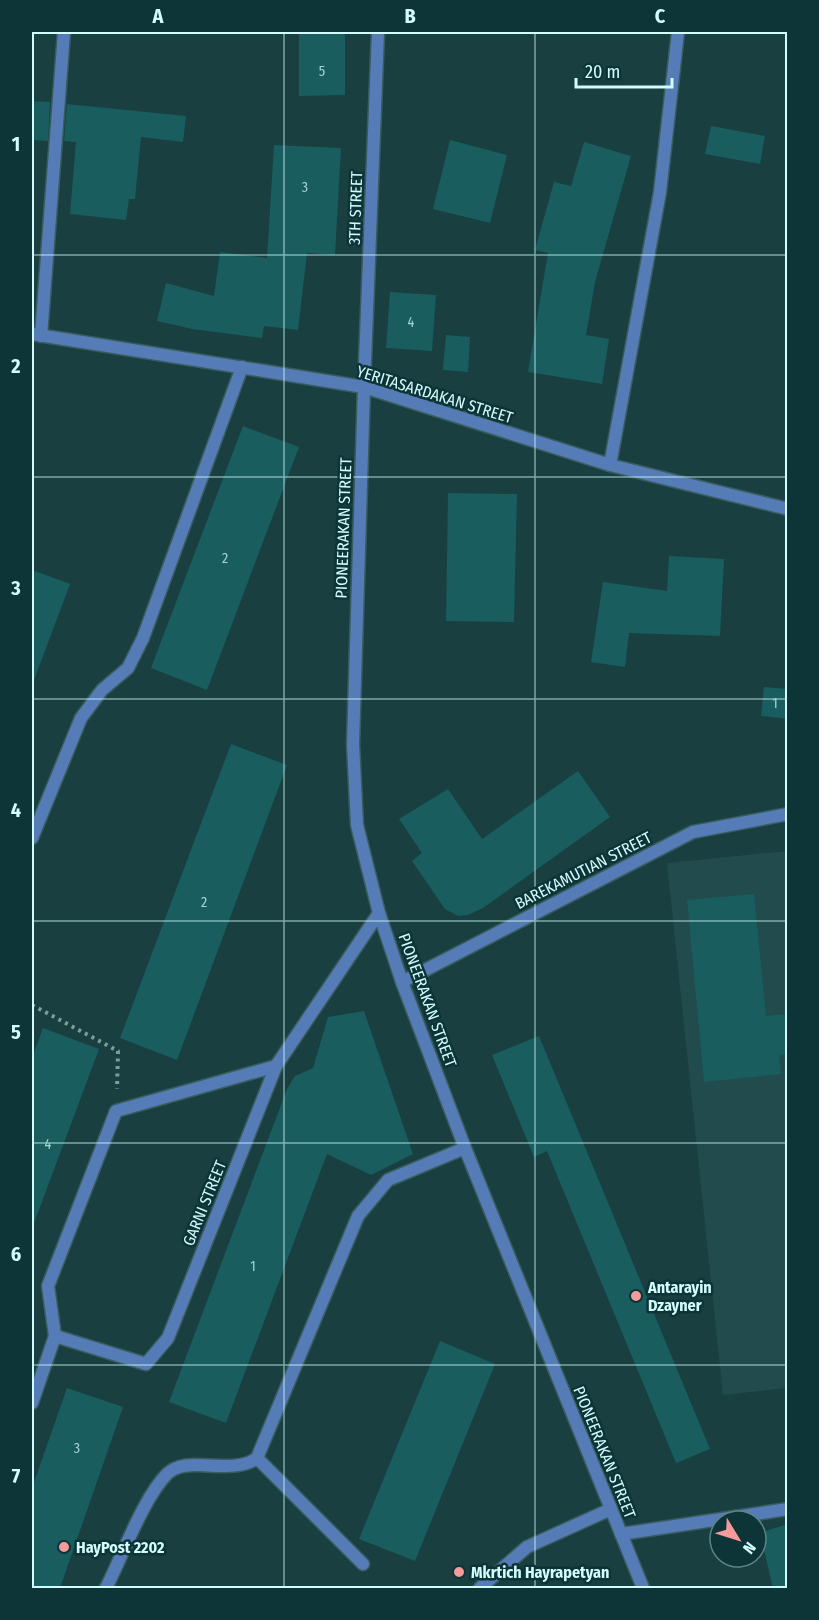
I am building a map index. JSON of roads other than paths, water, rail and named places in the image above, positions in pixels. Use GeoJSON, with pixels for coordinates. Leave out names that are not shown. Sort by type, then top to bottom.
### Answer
{"type":"FeatureCollection","features":[{"type":"Feature","properties":{"kind":"street"},"geometry":{"type":"LineString","coordinates":[[36,335],[64,32]]}},
{"type":"Feature","properties":{"kind":"street","name":"3TH STREET"},"geometry":{"type":"LineString","coordinates":[[364,387],[378,32]]}},
{"type":"Feature","properties":{"kind":"street"},"geometry":{"type":"LineString","coordinates":[[609,465],[660,192],[678,32]]}},
{"type":"Feature","properties":{"kind":"street","name":"YERITASARDAKAN STREET"},"geometry":{"type":"LineString","coordinates":[[36,335],[364,387],[609,465],[788,509]]}},
{"type":"Feature","properties":{"kind":"street"},"geometry":{"type":"LineString","coordinates":[[32,838],[81,718],[102,690],[128,668],[143,638],[242,368]]}},
{"type":"Feature","properties":{"kind":"street","name":"PIONEERAKAN STREET"},"geometry":{"type":"LineString","coordinates":[[364,387],[353,744],[357,825],[380,913],[402,982],[465,1148],[643,1588]]}},
{"type":"Feature","properties":{"kind":"street","name":"BAREKAMUTIAN STREET"},"geometry":{"type":"LineString","coordinates":[[402,982],[693,832],[788,814]]}},
{"type":"Feature","properties":{"kind":"street","name":"GARNI STREET"},"geometry":{"type":"LineString","coordinates":[[55,1336],[146,1364],[168,1338],[276,1066],[380,913]]}},
{"type":"Feature","properties":{"kind":"street"},"geometry":{"type":"LineString","coordinates":[[32,1403],[55,1336],[48,1286],[116,1111],[276,1066]]}},
{"type":"Feature","properties":{"kind":"street"},"geometry":{"type":"LineString","coordinates":[[106,1588],[155,1488],[170,1472],[185,1465],[234,1465],[251,1463],[257,1458],[358,1216],[388,1180],[465,1148]]}},
{"type":"Feature","properties":{"kind":"street"},"geometry":{"type":"LineString","coordinates":[[257,1458],[363,1564]]}},
{"type":"Feature","properties":{"kind":"street"},"geometry":{"type":"LineString","coordinates":[[480,1588],[526,1547],[611,1509]]}},
{"type":"Feature","properties":{"kind":"street"},"geometry":{"type":"LineString","coordinates":[[621,1534],[788,1509]]}},
{"type":"Feature","properties":{"kind":"place","name":"Antarayin Dzayner"},"geometry":{"type":"Point","coordinates":[636,1296]}},
{"type":"Feature","properties":{"kind":"place","name":"HayPost 2202"},"geometry":{"type":"Point","coordinates":[64,1547]}},
{"type":"Feature","properties":{"kind":"place","name":"Mkrtich Hayrapetyan"},"geometry":{"type":"Point","coordinates":[459,1572]}}]}
